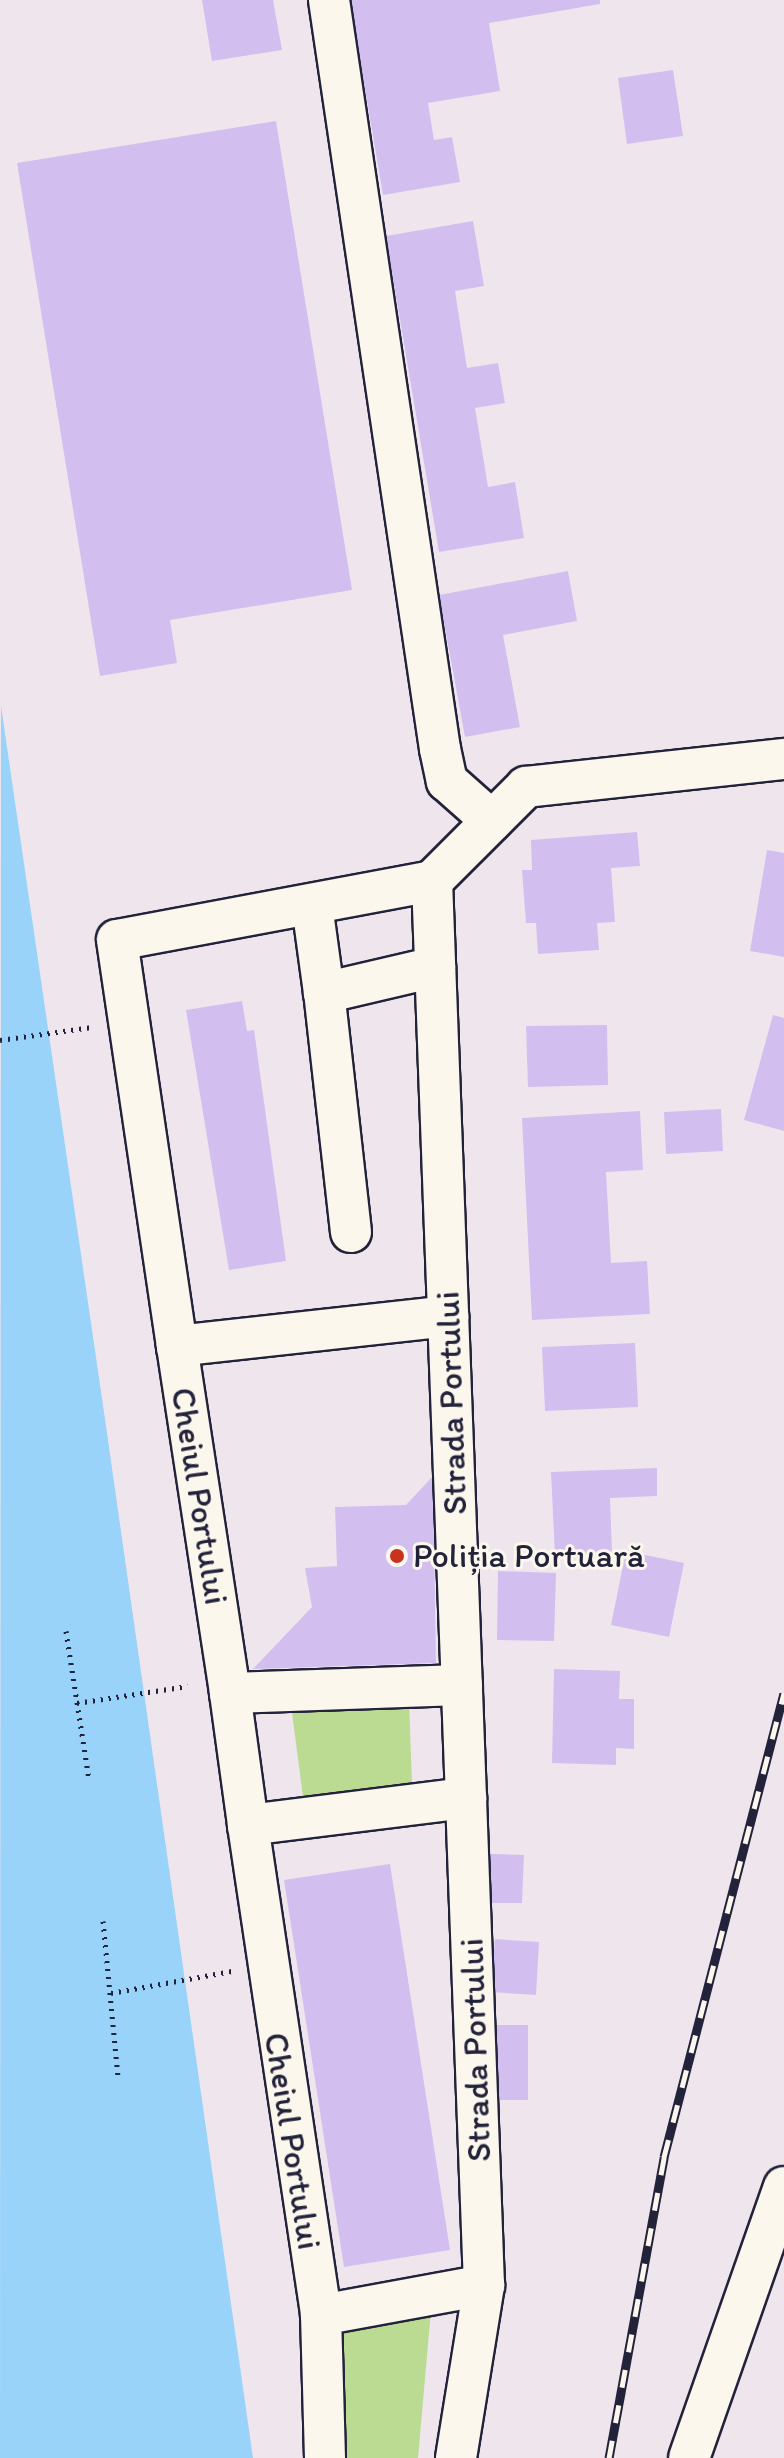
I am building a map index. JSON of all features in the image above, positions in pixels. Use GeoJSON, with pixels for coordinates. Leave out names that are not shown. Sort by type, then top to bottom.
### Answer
{"type":"FeatureCollection","features":[{"type":"Feature","properties":{"kind":"street"},"geometry":{"type":"LineString","coordinates":[[329,0],[440,749],[447,781],[492,821]]}},
{"type":"Feature","properties":{"kind":"street"},"geometry":{"type":"LineString","coordinates":[[351,1232],[312,905],[432,881],[526,787],[784,759]]}},
{"type":"Feature","properties":{"kind":"street","name":"Strada Portului"},"geometry":{"type":"LineString","coordinates":[[432,881],[484,2285],[456,2458]]}},
{"type":"Feature","properties":{"kind":"street","name":"Cheiul Portului"},"geometry":{"type":"LineString","coordinates":[[312,905],[117,940],[229,1687],[265,1965],[321,2315],[325,2458]]}},
{"type":"Feature","properties":{"kind":"street"},"geometry":{"type":"LineString","coordinates":[[324,993],[435,967]]}},
{"type":"Feature","properties":{"kind":"street"},"geometry":{"type":"LineString","coordinates":[[177,1346],[448,1316]]}},
{"type":"Feature","properties":{"kind":"street"},"geometry":{"type":"LineString","coordinates":[[229,1687],[462,1685]]}},
{"type":"Feature","properties":{"kind":"street"},"geometry":{"type":"LineString","coordinates":[[248,1825],[466,1798]]}},
{"type":"Feature","properties":{"kind":"street"},"geometry":{"type":"LineString","coordinates":[[689,2458],[784,2187]]}},
{"type":"Feature","properties":{"kind":"street"},"geometry":{"type":"LineString","coordinates":[[321,2315],[484,2285]]}},
{"type":"Feature","properties":{"kind":"path"},"geometry":{"type":"LineString","coordinates":[[0,1040],[129,1022]]}},
{"type":"Feature","properties":{"kind":"path"},"geometry":{"type":"LineString","coordinates":[[66,1631],[89,1779]]}},
{"type":"Feature","properties":{"kind":"path"},"geometry":{"type":"LineString","coordinates":[[77,1703],[229,1687]]}},
{"type":"Feature","properties":{"kind":"path"},"geometry":{"type":"LineString","coordinates":[[103,1921],[118,2076]]}},
{"type":"Feature","properties":{"kind":"path"},"geometry":{"type":"LineString","coordinates":[[111,1993],[265,1965]]}},
{"type":"Feature","properties":{"kind":"green space"},"geometry":{"type":"Polygon","coordinates":[[[409,1700],[412,1785],[303,1797],[291,1705],[409,1700]]]}},
{"type":"Feature","properties":{"kind":"green space"},"geometry":{"type":"Polygon","coordinates":[[[431,2310],[418,2458],[313,2458],[313,2331],[431,2310]]]}},
{"type":"Feature","properties":{"kind":"water"},"geometry":{"type":"Polygon","coordinates":[[[1,706],[105,1419],[253,2458],[0,2458],[1,706]]]}},
{"type":"Feature","properties":{"kind":"building"},"geometry":{"type":"Polygon","coordinates":[[[202,0],[273,0],[282,50],[212,61],[202,0]]]}},
{"type":"Feature","properties":{"kind":"building"},"geometry":{"type":"Polygon","coordinates":[[[350,0],[600,0],[600,4],[489,23],[500,91],[428,103],[434,140],[452,137],[460,182],[383,195],[350,0]]]}},
{"type":"Feature","properties":{"kind":"building"},"geometry":{"type":"Polygon","coordinates":[[[673,70],[683,136],[627,144],[618,78],[673,70]]]}},
{"type":"Feature","properties":{"kind":"building"},"geometry":{"type":"Polygon","coordinates":[[[276,121],[352,590],[170,620],[177,663],[100,676],[17,163],[276,121]]]}},
{"type":"Feature","properties":{"kind":"building"},"geometry":{"type":"Polygon","coordinates":[[[473,221],[484,286],[455,291],[467,368],[498,363],[505,403],[475,408],[488,487],[515,482],[524,538],[439,552],[386,236],[473,221]]]}},
{"type":"Feature","properties":{"kind":"building"},"geometry":{"type":"Polygon","coordinates":[[[568,571],[577,621],[503,635],[520,727],[465,737],[439,595],[568,571]]]}},
{"type":"Feature","properties":{"kind":"building"},"geometry":{"type":"Polygon","coordinates":[[[637,832],[640,866],[611,868],[615,922],[597,923],[599,950],[538,954],[536,923],[526,923],[522,870],[532,870],[531,840],[637,832]]]}},
{"type":"Feature","properties":{"kind":"building"},"geometry":{"type":"Polygon","coordinates":[[[767,850],[784,853],[784,957],[750,951],[767,850]]]}},
{"type":"Feature","properties":{"kind":"building"},"geometry":{"type":"Polygon","coordinates":[[[242,1001],[247,1031],[254,1030],[286,1261],[229,1270],[186,1010],[242,1001]]]}},
{"type":"Feature","properties":{"kind":"building"},"geometry":{"type":"Polygon","coordinates":[[[773,1015],[784,1018],[784,1131],[744,1120],[773,1015]]]}},
{"type":"Feature","properties":{"kind":"building"},"geometry":{"type":"Polygon","coordinates":[[[607,1025],[608,1085],[528,1087],[526,1026],[607,1025]]]}},
{"type":"Feature","properties":{"kind":"building"},"geometry":{"type":"Polygon","coordinates":[[[721,1109],[723,1151],[666,1154],[664,1112],[721,1109]]]}},
{"type":"Feature","properties":{"kind":"building"},"geometry":{"type":"Polygon","coordinates":[[[640,1111],[643,1170],[606,1172],[611,1263],[647,1261],[650,1314],[532,1320],[522,1118],[640,1111]]]}},
{"type":"Feature","properties":{"kind":"building"},"geometry":{"type":"Polygon","coordinates":[[[635,1343],[638,1407],[545,1411],[542,1347],[635,1343]]]}},
{"type":"Feature","properties":{"kind":"building"},"geometry":{"type":"Polygon","coordinates":[[[657,1468],[657,1496],[610,1498],[612,1553],[555,1556],[551,1472],[657,1468]]]}},
{"type":"Feature","properties":{"kind":"building","name":"Poliția Portuară"},"geometry":{"type":"Polygon","coordinates":[[[433,1476],[436,1663],[253,1669],[312,1607],[305,1568],[337,1566],[335,1507],[406,1505],[433,1476]]]}},
{"type":"Feature","properties":{"kind":"building"},"geometry":{"type":"Polygon","coordinates":[[[626,1551],[684,1563],[669,1637],[611,1625],[626,1551]]]}},
{"type":"Feature","properties":{"kind":"building"},"geometry":{"type":"Polygon","coordinates":[[[498,1571],[556,1573],[554,1641],[497,1640],[498,1571]]]}},
{"type":"Feature","properties":{"kind":"building"},"geometry":{"type":"Polygon","coordinates":[[[554,1669],[620,1671],[619,1699],[634,1699],[634,1749],[616,1748],[616,1765],[552,1763],[554,1669]]]}},
{"type":"Feature","properties":{"kind":"building"},"geometry":{"type":"Polygon","coordinates":[[[490,1854],[524,1855],[522,1903],[489,1903],[490,1854]]]}},
{"type":"Feature","properties":{"kind":"building"},"geometry":{"type":"Polygon","coordinates":[[[390,1864],[450,2250],[344,2267],[284,1880],[390,1864]]]}},
{"type":"Feature","properties":{"kind":"building"},"geometry":{"type":"Polygon","coordinates":[[[495,1939],[539,1942],[536,1995],[491,1992],[495,1939]]]}},
{"type":"Feature","properties":{"kind":"building"},"geometry":{"type":"Polygon","coordinates":[[[491,2025],[528,2025],[528,2100],[490,2100],[491,2025]]]}},
{"type":"Feature","properties":{"kind":"railway"},"geometry":{"type":"LineString","coordinates":[[609,2458],[664,2157],[784,1693]]}},
{"type":"Feature","properties":{"kind":"place","name":"Poliția Portuară"},"geometry":{"type":"Point","coordinates":[397,1556]}}]}
